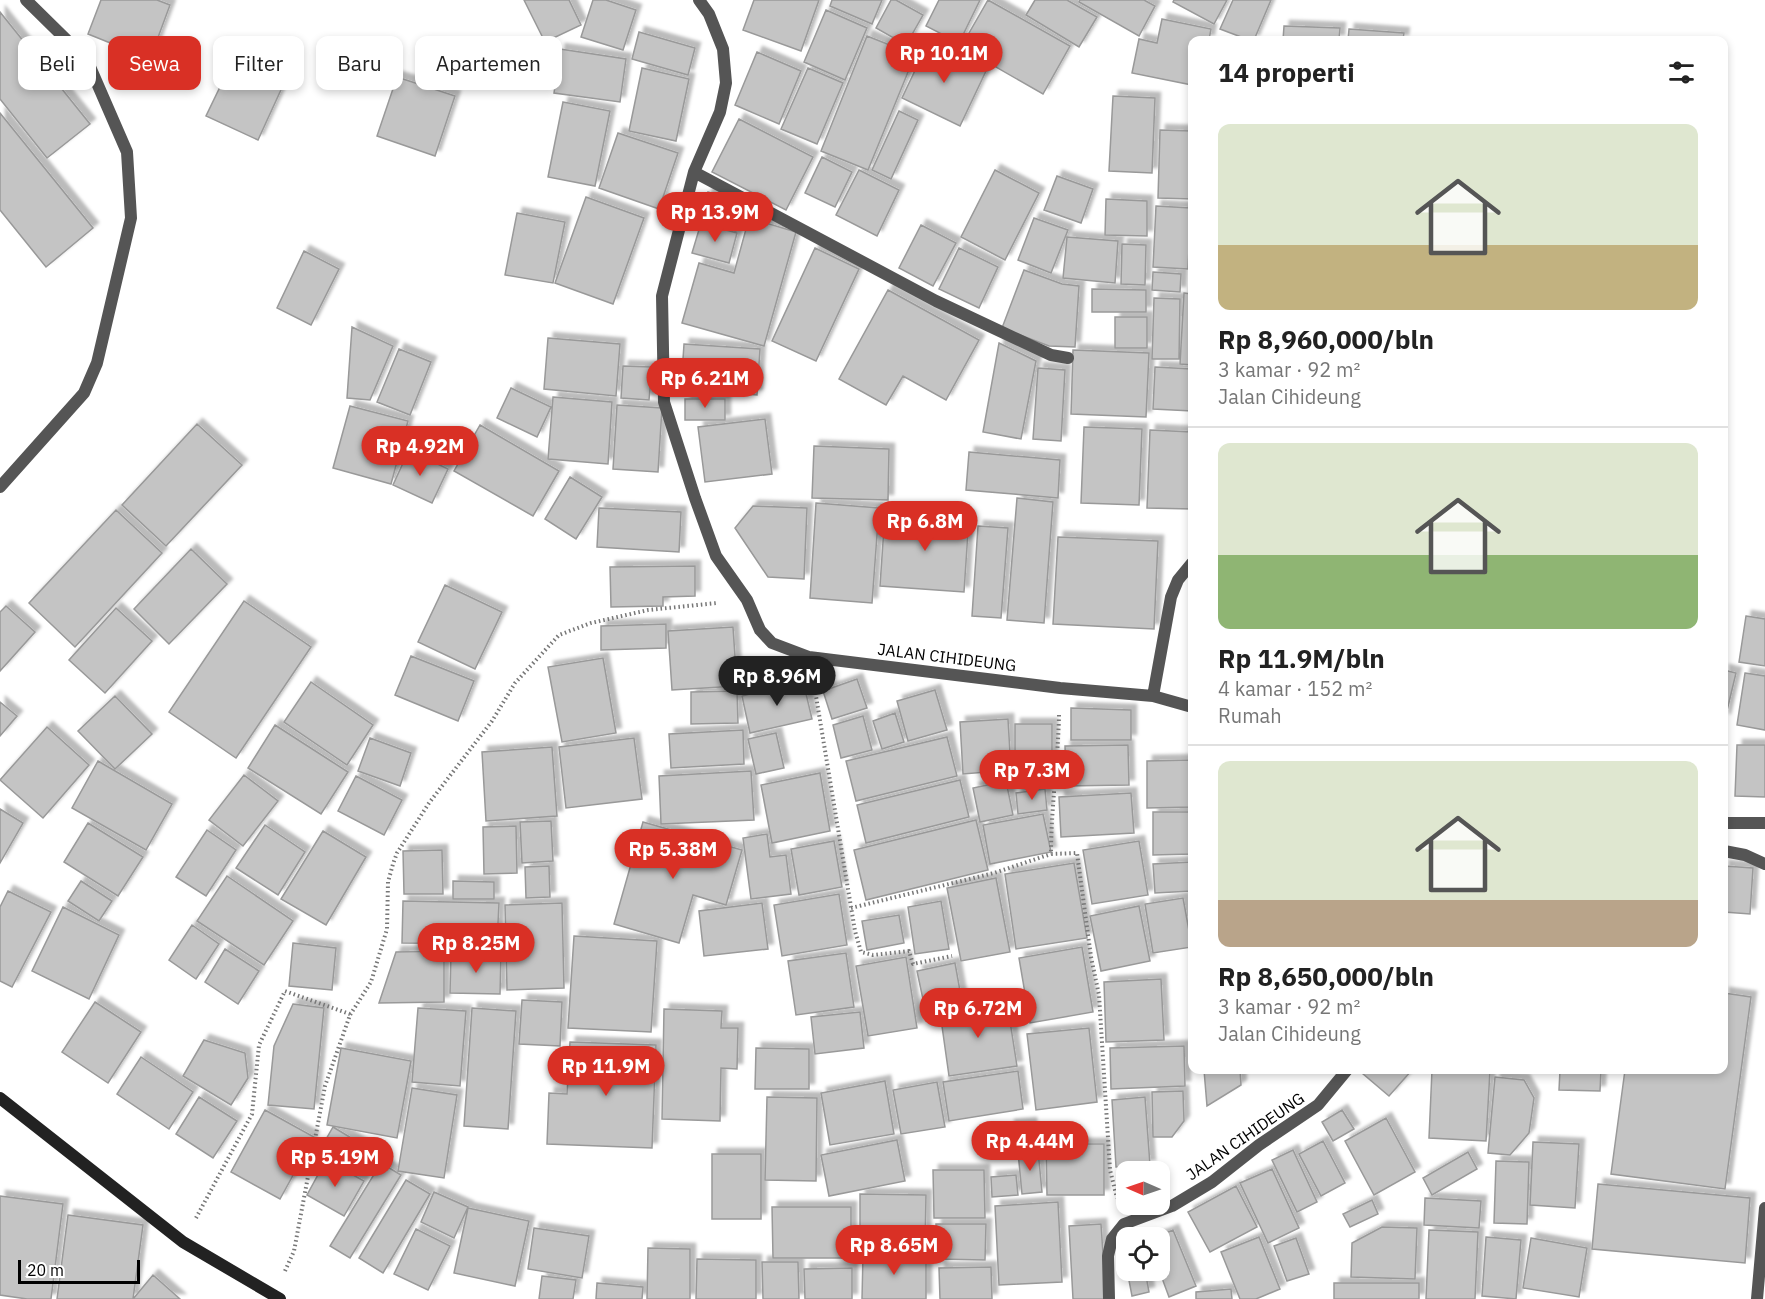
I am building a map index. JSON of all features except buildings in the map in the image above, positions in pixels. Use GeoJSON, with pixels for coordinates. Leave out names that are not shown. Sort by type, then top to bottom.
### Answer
{"type":"FeatureCollection","features":[{"type":"Feature","properties":{"kind":"main road"},"geometry":{"type":"LineString","coordinates":[[0,1098],[183,1242],[277,1297]]}},
{"type":"Feature","properties":{"kind":"street"},"geometry":{"type":"LineString","coordinates":[[0,487],[84,393],[97,363],[131,218],[127,152],[87,60],[26,0]]}},
{"type":"Feature","properties":{"kind":"street","name":"JALAN CIHIDEUNG"},"geometry":{"type":"LineString","coordinates":[[699,0],[709,14],[723,49],[726,83],[720,112],[694,172],[662,296],[664,402],[716,556],[747,600],[760,630],[772,643],[809,657],[1060,688],[1153,696],[1188,706]]}},
{"type":"Feature","properties":{"kind":"street"},"geometry":{"type":"LineString","coordinates":[[694,172],[936,301],[1051,355],[1068,358]]}},
{"type":"Feature","properties":{"kind":"street"},"geometry":{"type":"LineString","coordinates":[[1153,696],[1171,597],[1178,580],[1188,568]]}},
{"type":"Feature","properties":{"kind":"street"},"geometry":{"type":"LineString","coordinates":[[1728,823],[1765,823]]}},
{"type":"Feature","properties":{"kind":"street"},"geometry":{"type":"LineString","coordinates":[[1728,851],[1745,855],[1765,864]]}},
{"type":"Feature","properties":{"kind":"street","name":"JALAN CIHIDEUNG"},"geometry":{"type":"LineString","coordinates":[[1124,1224],[1172,1206],[1212,1182],[1259,1145],[1318,1105],[1344,1074]]}},
{"type":"Feature","properties":{"kind":"street"},"geometry":{"type":"LineString","coordinates":[[1757,1299],[1765,1208]]}},
{"type":"Feature","properties":{"kind":"street"},"geometry":{"type":"LineString","coordinates":[[1109,1299],[1108,1256],[1112,1239],[1124,1224]]}},
{"type":"Feature","properties":{"kind":"path"},"geometry":{"type":"LineString","coordinates":[[277,1297],[294,1251],[325,1086],[350,1015],[371,982],[387,928],[388,882],[397,853],[429,803],[492,721],[515,683],[559,635],[591,623],[648,610],[747,600]]}},
{"type":"Feature","properties":{"kind":"path"},"geometry":{"type":"LineString","coordinates":[[809,657],[851,908],[861,952],[873,955],[909,951],[913,964],[952,956]]}},
{"type":"Feature","properties":{"kind":"path"},"geometry":{"type":"LineString","coordinates":[[1051,854],[1051,812],[1058,761],[1060,688]]}},
{"type":"Feature","properties":{"kind":"path"},"geometry":{"type":"LineString","coordinates":[[851,908],[994,873],[1051,854],[1077,853],[1091,957],[1099,995],[1110,1170],[1124,1224]]}},
{"type":"Feature","properties":{"kind":"path"},"geometry":{"type":"LineString","coordinates":[[183,1242],[252,1114],[259,1045],[285,991],[350,1015]]}}]}
